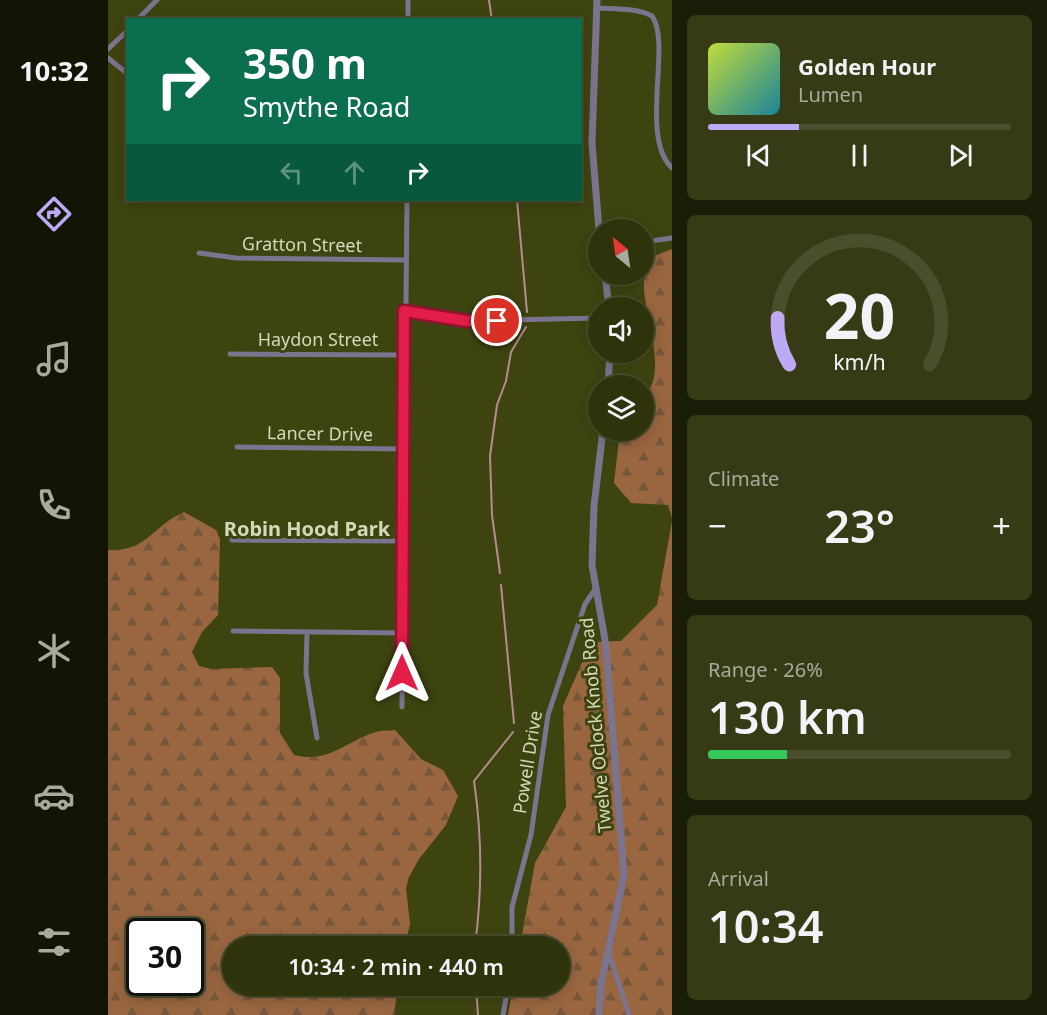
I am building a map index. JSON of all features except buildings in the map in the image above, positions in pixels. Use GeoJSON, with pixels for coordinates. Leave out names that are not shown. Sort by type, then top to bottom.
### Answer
{"type":"FeatureCollection","features":[{"type":"Feature","properties":{"kind":"street"},"geometry":{"type":"LineString","coordinates":[[140,18],[157,0]]}},
{"type":"Feature","properties":{"kind":"street"},"geometry":{"type":"LineString","coordinates":[[408,0],[408,18]]}},
{"type":"Feature","properties":{"kind":"street"},"geometry":{"type":"LineString","coordinates":[[598,219],[592,143],[597,4],[647,14],[658,21],[666,37]]}},
{"type":"Feature","properties":{"kind":"street"},"geometry":{"type":"LineString","coordinates":[[108,49],[126,32]]}},
{"type":"Feature","properties":{"kind":"street"},"geometry":{"type":"LineString","coordinates":[[108,58],[126,72]]}},
{"type":"Feature","properties":{"kind":"street"},"geometry":{"type":"LineString","coordinates":[[664,111],[661,142],[665,159],[672,168]]}},
{"type":"Feature","properties":{"kind":"street"},"geometry":{"type":"LineString","coordinates":[[402,707],[406,201]]}},
{"type":"Feature","properties":{"kind":"street"},"geometry":{"type":"LineString","coordinates":[[654,241],[672,238]]}},
{"type":"Feature","properties":{"kind":"street","name":"Gratton Street"},"geometry":{"type":"LineString","coordinates":[[199,253],[236,258],[406,260]]}},
{"type":"Feature","properties":{"kind":"street"},"geometry":{"type":"LineString","coordinates":[[404,311],[467,321],[588,318]]}},
{"type":"Feature","properties":{"kind":"street","name":"Haydon Street"},"geometry":{"type":"LineString","coordinates":[[230,354],[405,355]]}},
{"type":"Feature","properties":{"kind":"street","name":"Twelve Oclock Knob Road"},"geometry":{"type":"LineString","coordinates":[[599,1015],[607,950],[624,874],[606,646],[591,549],[602,441]]}},
{"type":"Feature","properties":{"kind":"street","name":"Lancer Drive"},"geometry":{"type":"LineString","coordinates":[[237,447],[403,449]]}},
{"type":"Feature","properties":{"kind":"street"},"geometry":{"type":"LineString","coordinates":[[232,540],[404,541]]}},
{"type":"Feature","properties":{"kind":"street","name":"Powell Drive"},"geometry":{"type":"LineString","coordinates":[[512,936],[512,907],[531,835],[548,715],[585,604],[596,588]]}},
{"type":"Feature","properties":{"kind":"street"},"geometry":{"type":"LineString","coordinates":[[233,631],[402,633]]}},
{"type":"Feature","properties":{"kind":"street"},"geometry":{"type":"LineString","coordinates":[[307,632],[306,673],[317,738]]}},
{"type":"Feature","properties":{"kind":"street"},"geometry":{"type":"LineString","coordinates":[[607,950],[612,956],[629,1015]]}},
{"type":"Feature","properties":{"kind":"street"},"geometry":{"type":"LineString","coordinates":[[503,1015],[506,996]]}},
{"type":"Feature","properties":{"kind":"green space"},"geometry":{"type":"Polygon","coordinates":[[[672,249],[672,518],[668,505],[631,503],[614,483],[619,441],[654,441],[654,297],[644,297],[644,285],[654,285],[654,256],[672,249]]]}},
{"type":"Feature","properties":{"kind":"green space"},"geometry":{"type":"Polygon","coordinates":[[[184,512],[216,530],[220,539],[218,615],[202,632],[192,652],[199,666],[211,669],[272,667],[280,678],[280,733],[294,755],[306,757],[327,754],[376,732],[395,730],[421,759],[443,770],[458,796],[446,825],[419,859],[409,877],[406,888],[410,924],[407,936],[222,936],[222,996],[397,996],[394,1015],[108,1015],[108,550],[121,550],[140,543],[184,512]]]}},
{"type":"Feature","properties":{"kind":"green space"},"geometry":{"type":"Polygon","coordinates":[[[672,521],[672,1015],[508,1015],[511,996],[570,996],[570,936],[522,936],[535,863],[566,807],[563,706],[591,642],[621,641],[657,605],[672,521]]]}},
{"type":"Feature","properties":{"kind":"waterway"},"geometry":{"type":"LineString","coordinates":[[489,0],[492,18]]}},
{"type":"Feature","properties":{"kind":"waterway"},"geometry":{"type":"LineString","coordinates":[[517,201],[527,312]]}},
{"type":"Feature","properties":{"kind":"waterway"},"geometry":{"type":"LineString","coordinates":[[500,573],[492,515],[490,456],[497,405],[506,381],[511,352],[526,327]]}},
{"type":"Feature","properties":{"kind":"waterway"},"geometry":{"type":"LineString","coordinates":[[501,585],[514,723]]}},
{"type":"Feature","properties":{"kind":"waterway"},"geometry":{"type":"LineString","coordinates":[[476,936],[480,864],[479,822],[474,781],[513,732]]}},
{"type":"Feature","properties":{"kind":"waterway"},"geometry":{"type":"LineString","coordinates":[[477,996],[478,1015]]}},
{"type":"Feature","properties":{"kind":"district","name":"Robin Hood Park"},"geometry":{"type":"Point","coordinates":[307,528]}},
{"type":"Feature","properties":{"kind":"route"},"geometry":{"type":"LineString","coordinates":[[402,673],[404,311],[467,321],[497,321]]}}]}
